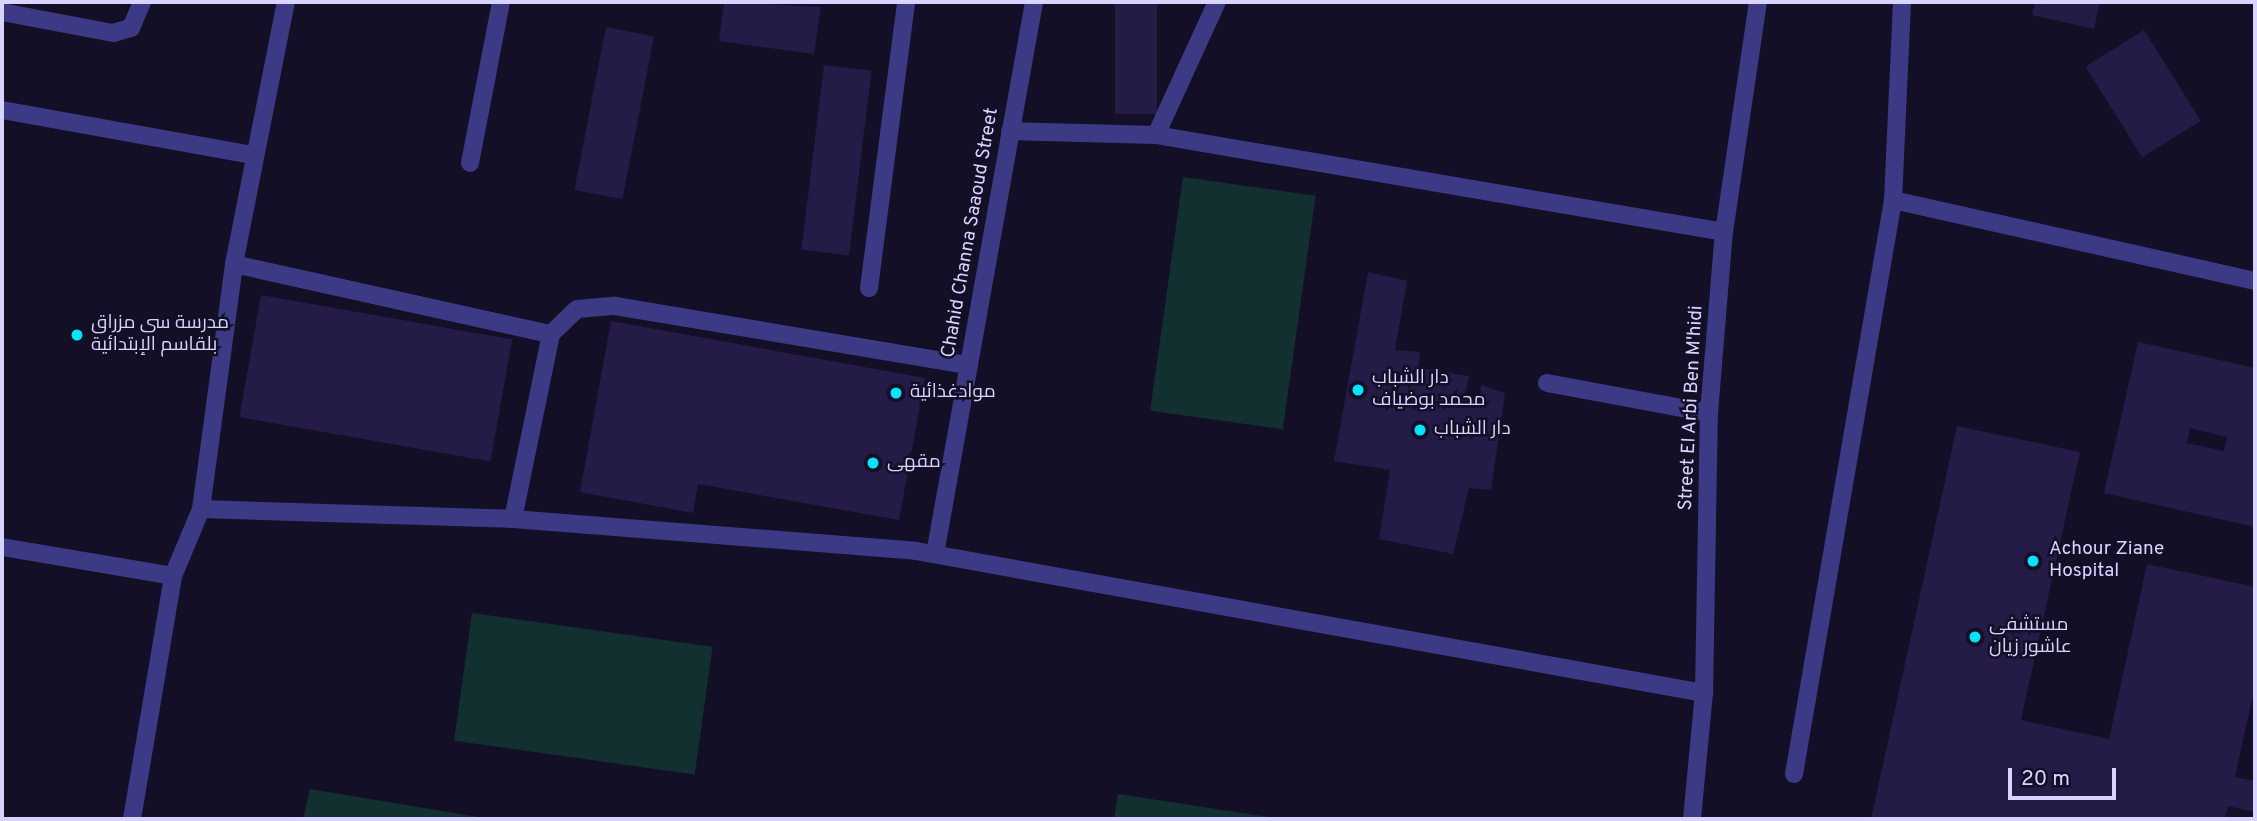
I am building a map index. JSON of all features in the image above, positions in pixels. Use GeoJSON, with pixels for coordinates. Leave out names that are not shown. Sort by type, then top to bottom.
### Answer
{"type":"FeatureCollection","features":[{"type":"Feature","properties":{"kind":"street"},"geometry":{"type":"LineString","coordinates":[[2,12],[113,33],[131,28],[142,2]]}},
{"type":"Feature","properties":{"kind":"street"},"geometry":{"type":"LineString","coordinates":[[132,819],[173,576],[201,509],[234,264],[253,155],[286,2]]}},
{"type":"Feature","properties":{"kind":"street"},"geometry":{"type":"LineString","coordinates":[[470,163],[502,2]]}},
{"type":"Feature","properties":{"kind":"street"},"geometry":{"type":"LineString","coordinates":[[869,288],[905,2]]}},
{"type":"Feature","properties":{"kind":"street","name":"Chahid Channa Saaoud Street"},"geometry":{"type":"LineString","coordinates":[[935,554],[1034,2]]}},
{"type":"Feature","properties":{"kind":"street"},"geometry":{"type":"LineString","coordinates":[[1156,135],[1217,2]]}},
{"type":"Feature","properties":{"kind":"street","name":"Street El Arbi Ben M'hidi"},"geometry":{"type":"LineString","coordinates":[[1692,819],[1704,693],[1709,412],[1724,232],[1758,2]]}},
{"type":"Feature","properties":{"kind":"street"},"geometry":{"type":"LineString","coordinates":[[1794,774],[1894,200],[1902,2]]}},
{"type":"Feature","properties":{"kind":"street"},"geometry":{"type":"LineString","coordinates":[[2,110],[253,155]]}},
{"type":"Feature","properties":{"kind":"street"},"geometry":{"type":"LineString","coordinates":[[1010,131],[1156,135],[1724,232]]}},
{"type":"Feature","properties":{"kind":"street"},"geometry":{"type":"LineString","coordinates":[[1894,200],[2255,281]]}},
{"type":"Feature","properties":{"kind":"street"},"geometry":{"type":"LineString","coordinates":[[234,264],[551,334]]}},
{"type":"Feature","properties":{"kind":"street"},"geometry":{"type":"LineString","coordinates":[[513,519],[551,334],[577,309],[595,304],[969,365]]}},
{"type":"Feature","properties":{"kind":"street"},"geometry":{"type":"LineString","coordinates":[[1547,383],[1709,412]]}},
{"type":"Feature","properties":{"kind":"street"},"geometry":{"type":"LineString","coordinates":[[201,509],[513,519],[935,554],[1704,693]]}},
{"type":"Feature","properties":{"kind":"street"},"geometry":{"type":"LineString","coordinates":[[2,547],[173,576]]}},
{"type":"Feature","properties":{"kind":"green space"},"geometry":{"type":"Polygon","coordinates":[[[1183,177],[1316,196],[1283,429],[1150,411],[1183,177]]]}},
{"type":"Feature","properties":{"kind":"green space"},"geometry":{"type":"Polygon","coordinates":[[[472,613],[713,647],[695,775],[454,741],[472,613]]]}},
{"type":"Feature","properties":{"kind":"green space"},"geometry":{"type":"Polygon","coordinates":[[[310,789],[490,819],[303,819],[310,789]]]}},
{"type":"Feature","properties":{"kind":"green space"},"geometry":{"type":"Polygon","coordinates":[[[1118,794],[1282,819],[1114,819],[1118,794]]]}},
{"type":"Feature","properties":{"kind":"building"},"geometry":{"type":"Polygon","coordinates":[[[724,2],[821,7],[814,54],[719,41],[724,2]]]}},
{"type":"Feature","properties":{"kind":"building"},"geometry":{"type":"Polygon","coordinates":[[[1115,2],[1157,2],[1157,114],[1115,114],[1115,2]]]}},
{"type":"Feature","properties":{"kind":"building"},"geometry":{"type":"Polygon","coordinates":[[[2035,2],[2100,2],[2094,29],[2032,15],[2035,2]]]}},
{"type":"Feature","properties":{"kind":"building"},"geometry":{"type":"Polygon","coordinates":[[[606,27],[654,36],[622,199],[574,190],[606,27]]]}},
{"type":"Feature","properties":{"kind":"building"},"geometry":{"type":"Polygon","coordinates":[[[2144,30],[2201,121],[2142,157],[2085,67],[2144,30]]]}},
{"type":"Feature","properties":{"kind":"building"},"geometry":{"type":"Polygon","coordinates":[[[824,65],[872,71],[849,255],[801,250],[824,65]]]}},
{"type":"Feature","properties":{"kind":"building","name":"دار الشباب"},"geometry":{"type":"Polygon","coordinates":[[[1368,272],[1407,281],[1395,350],[1420,352],[1418,368],[1469,376],[1464,399],[1478,399],[1481,385],[1505,393],[1491,490],[1469,488],[1453,554],[1379,539],[1390,470],[1334,461],[1368,272]]]}},
{"type":"Feature","properties":{"kind":"building"},"geometry":{"type":"Polygon","coordinates":[[[261,295],[512,339],[491,461],[239,417],[261,295]]]}},
{"type":"Feature","properties":{"kind":"building"},"geometry":{"type":"Polygon","coordinates":[[[611,321],[925,378],[899,520],[698,484],[693,513],[580,492],[611,321]]]}},
{"type":"Feature","properties":{"kind":"building"},"geometry":{"type":"Polygon","coordinates":[[[2138,342],[2255,368],[2255,527],[2104,493],[2138,342]],[[2190,428],[2187,443],[2224,451],[2227,437],[2190,428]]]}},
{"type":"Feature","properties":{"kind":"building","name":"مستشفى عاشور زيان"},"geometry":{"type":"Polygon","coordinates":[[[1957,426],[2080,452],[2021,720],[2109,739],[2147,564],[2255,587],[2255,686],[2235,777],[2255,781],[2255,812],[2228,806],[2225,819],[1871,819],[1957,426]]]}},
{"type":"Feature","properties":{"kind":"place","name":"مدرسة سي مزراق بلقاسم الإبتدائية"},"geometry":{"type":"Point","coordinates":[77,335]}},
{"type":"Feature","properties":{"kind":"place","name":"دار الشباب محمد بوضياف"},"geometry":{"type":"Point","coordinates":[1358,390]}},
{"type":"Feature","properties":{"kind":"place","name":"موادغذائية"},"geometry":{"type":"Point","coordinates":[896,393]}},
{"type":"Feature","properties":{"kind":"place","name":"دار الشباب"},"geometry":{"type":"Point","coordinates":[1420,430]}},
{"type":"Feature","properties":{"kind":"place","name":"مقهى"},"geometry":{"type":"Point","coordinates":[873,463]}},
{"type":"Feature","properties":{"kind":"place","name":"Achour Ziane Hospital"},"geometry":{"type":"Point","coordinates":[2033,561]}},
{"type":"Feature","properties":{"kind":"place","name":"مستشفى عاشور زيان"},"geometry":{"type":"Point","coordinates":[1975,637]}}]}
